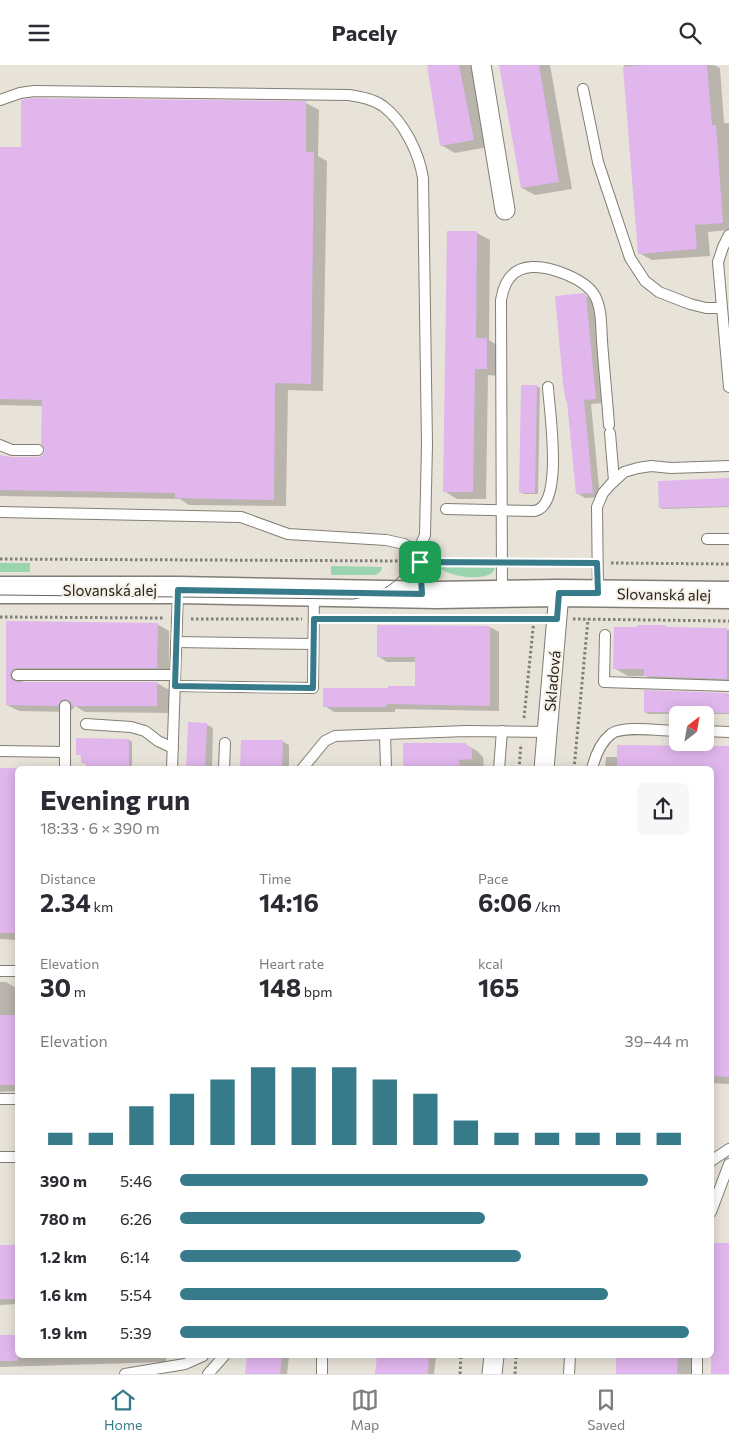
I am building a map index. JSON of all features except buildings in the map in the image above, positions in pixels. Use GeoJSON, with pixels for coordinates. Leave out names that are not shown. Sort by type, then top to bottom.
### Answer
{"type":"FeatureCollection","features":[{"type":"Feature","properties":{"kind":"main road","name":"Slovanská alej"},"geometry":{"type":"LineString","coordinates":[[0,589],[422,594],[598,593],[729,595]]}},
{"type":"Feature","properties":{"kind":"street"},"geometry":{"type":"LineString","coordinates":[[480,65],[505,210]]}},
{"type":"Feature","properties":{"kind":"street","name":"Skladová"},"geometry":{"type":"LineString","coordinates":[[544,766],[559,593]]}},
{"type":"Feature","properties":{"kind":"street"},"geometry":{"type":"LineString","coordinates":[[492,1374],[494,1358]]}},
{"type":"Feature","properties":{"kind":"lane"},"geometry":{"type":"LineString","coordinates":[[583,89],[598,162],[630,258],[645,281],[659,292],[690,304],[706,308],[721,308]]}},
{"type":"Feature","properties":{"kind":"lane"},"geometry":{"type":"LineString","coordinates":[[0,100],[20,93],[34,91],[349,95],[370,100],[383,106],[396,119],[416,152],[423,178],[427,444],[425,535],[420,557],[422,594]]}},
{"type":"Feature","properties":{"kind":"lane"},"geometry":{"type":"LineString","coordinates":[[729,235],[718,262],[729,387]]}},
{"type":"Feature","properties":{"kind":"lane"},"geometry":{"type":"LineString","coordinates":[[502,594],[501,300],[503,289],[508,279],[519,270],[534,267],[551,269],[580,281],[594,295],[600,316],[614,481]]}},
{"type":"Feature","properties":{"kind":"lane"},"geometry":{"type":"LineString","coordinates":[[446,509],[538,511],[544,506],[552,483],[554,463],[548,387]]}},
{"type":"Feature","properties":{"kind":"lane"},"geometry":{"type":"LineString","coordinates":[[0,445],[12,450],[38,450]]}},
{"type":"Feature","properties":{"kind":"lane"},"geometry":{"type":"LineString","coordinates":[[598,593],[597,507],[602,493],[614,481],[624,472],[651,466],[671,468],[729,466]]}},
{"type":"Feature","properties":{"kind":"lane"},"geometry":{"type":"LineString","coordinates":[[0,512],[241,517],[288,534],[386,540],[404,544],[420,557]]}},
{"type":"Feature","properties":{"kind":"lane"},"geometry":{"type":"LineString","coordinates":[[707,539],[729,539]]}},
{"type":"Feature","properties":{"kind":"lane"},"geometry":{"type":"LineString","coordinates":[[172,766],[178,590]]}},
{"type":"Feature","properties":{"kind":"lane"},"geometry":{"type":"LineString","coordinates":[[17,675],[175,680],[313,688],[314,593]]}},
{"type":"Feature","properties":{"kind":"lane"},"geometry":{"type":"LineString","coordinates":[[605,635],[604,682],[729,686]]}},
{"type":"Feature","properties":{"kind":"lane"},"geometry":{"type":"LineString","coordinates":[[176,642],[313,644]]}},
{"type":"Feature","properties":{"kind":"lane"},"geometry":{"type":"LineString","coordinates":[[65,706],[65,766]]}},
{"type":"Feature","properties":{"kind":"lane"},"geometry":{"type":"LineString","coordinates":[[86,724],[132,727],[145,731],[158,741],[173,748]]}},
{"type":"Feature","properties":{"kind":"lane"},"geometry":{"type":"LineString","coordinates":[[593,766],[596,755],[604,741],[612,733],[626,730],[669,731]]}},
{"type":"Feature","properties":{"kind":"lane"},"geometry":{"type":"LineString","coordinates":[[304,766],[325,741],[335,736],[466,731],[547,732]]}},
{"type":"Feature","properties":{"kind":"lane"},"geometry":{"type":"LineString","coordinates":[[500,766],[502,731]]}},
{"type":"Feature","properties":{"kind":"lane"},"geometry":{"type":"LineString","coordinates":[[714,731],[729,732]]}},
{"type":"Feature","properties":{"kind":"lane"},"geometry":{"type":"LineString","coordinates":[[386,734],[386,766]]}},
{"type":"Feature","properties":{"kind":"lane"},"geometry":{"type":"LineString","coordinates":[[224,766],[225,743]]}},
{"type":"Feature","properties":{"kind":"lane"},"geometry":{"type":"LineString","coordinates":[[0,751],[65,752]]}},
{"type":"Feature","properties":{"kind":"lane"},"geometry":{"type":"LineString","coordinates":[[0,971],[15,971]]}},
{"type":"Feature","properties":{"kind":"lane"},"geometry":{"type":"LineString","coordinates":[[0,1099],[15,1099]]}},
{"type":"Feature","properties":{"kind":"lane"},"geometry":{"type":"LineString","coordinates":[[714,1159],[729,1149]]}},
{"type":"Feature","properties":{"kind":"lane"},"geometry":{"type":"LineString","coordinates":[[0,1157],[15,1157]]}},
{"type":"Feature","properties":{"kind":"lane"},"geometry":{"type":"LineString","coordinates":[[714,1204],[729,1164]]}},
{"type":"Feature","properties":{"kind":"lane"},"geometry":{"type":"LineString","coordinates":[[125,1374],[185,1364],[198,1358]]}},
{"type":"Feature","properties":{"kind":"lane"},"geometry":{"type":"LineString","coordinates":[[208,1374],[222,1358]]}},
{"type":"Feature","properties":{"kind":"lane"},"geometry":{"type":"LineString","coordinates":[[322,1358],[322,1374]]}},
{"type":"Feature","properties":{"kind":"lane"},"geometry":{"type":"LineString","coordinates":[[569,1374],[570,1358]]}},
{"type":"Feature","properties":{"kind":"lane"},"geometry":{"type":"LineString","coordinates":[[697,1358],[697,1374]]}},
{"type":"Feature","properties":{"kind":"path"},"geometry":{"type":"LineString","coordinates":[[0,559],[420,557],[502,563],[729,564]]}},
{"type":"Feature","properties":{"kind":"path"},"geometry":{"type":"LineString","coordinates":[[0,617],[729,621]]}},
{"type":"Feature","properties":{"kind":"path"},"geometry":{"type":"LineString","coordinates":[[519,766],[534,619]]}},
{"type":"Feature","properties":{"kind":"path"},"geometry":{"type":"LineString","coordinates":[[574,766],[588,619]]}},
{"type":"Feature","properties":{"kind":"path"},"geometry":{"type":"LineString","coordinates":[[460,1374],[461,1358]]}},
{"type":"Feature","properties":{"kind":"path"},"geometry":{"type":"LineString","coordinates":[[515,1374],[516,1358]]}},
{"type":"Feature","properties":{"kind":"green space"},"geometry":{"type":"Polygon","coordinates":[[[0,563],[30,563],[30,572],[0,572],[0,563]]]}},
{"type":"Feature","properties":{"kind":"green space"},"geometry":{"type":"Polygon","coordinates":[[[331,566],[382,567],[381,571],[376,575],[331,575],[331,566]]]}},
{"type":"Feature","properties":{"kind":"green space"},"geometry":{"type":"Polygon","coordinates":[[[438,567],[495,568],[492,573],[487,575],[465,577],[438,567]]]}},
{"type":"Feature","properties":{"kind":"tram line"},"geometry":{"type":"LineString","coordinates":[[0,595],[353,599],[381,591],[402,574],[412,557]]}},
{"type":"Feature","properties":{"kind":"route"},"geometry":{"type":"LineString","coordinates":[[420,562],[597,563],[598,593],[559,593],[557,619],[314,619],[313,688],[175,686],[178,590],[422,594],[420,562]]}}]}
